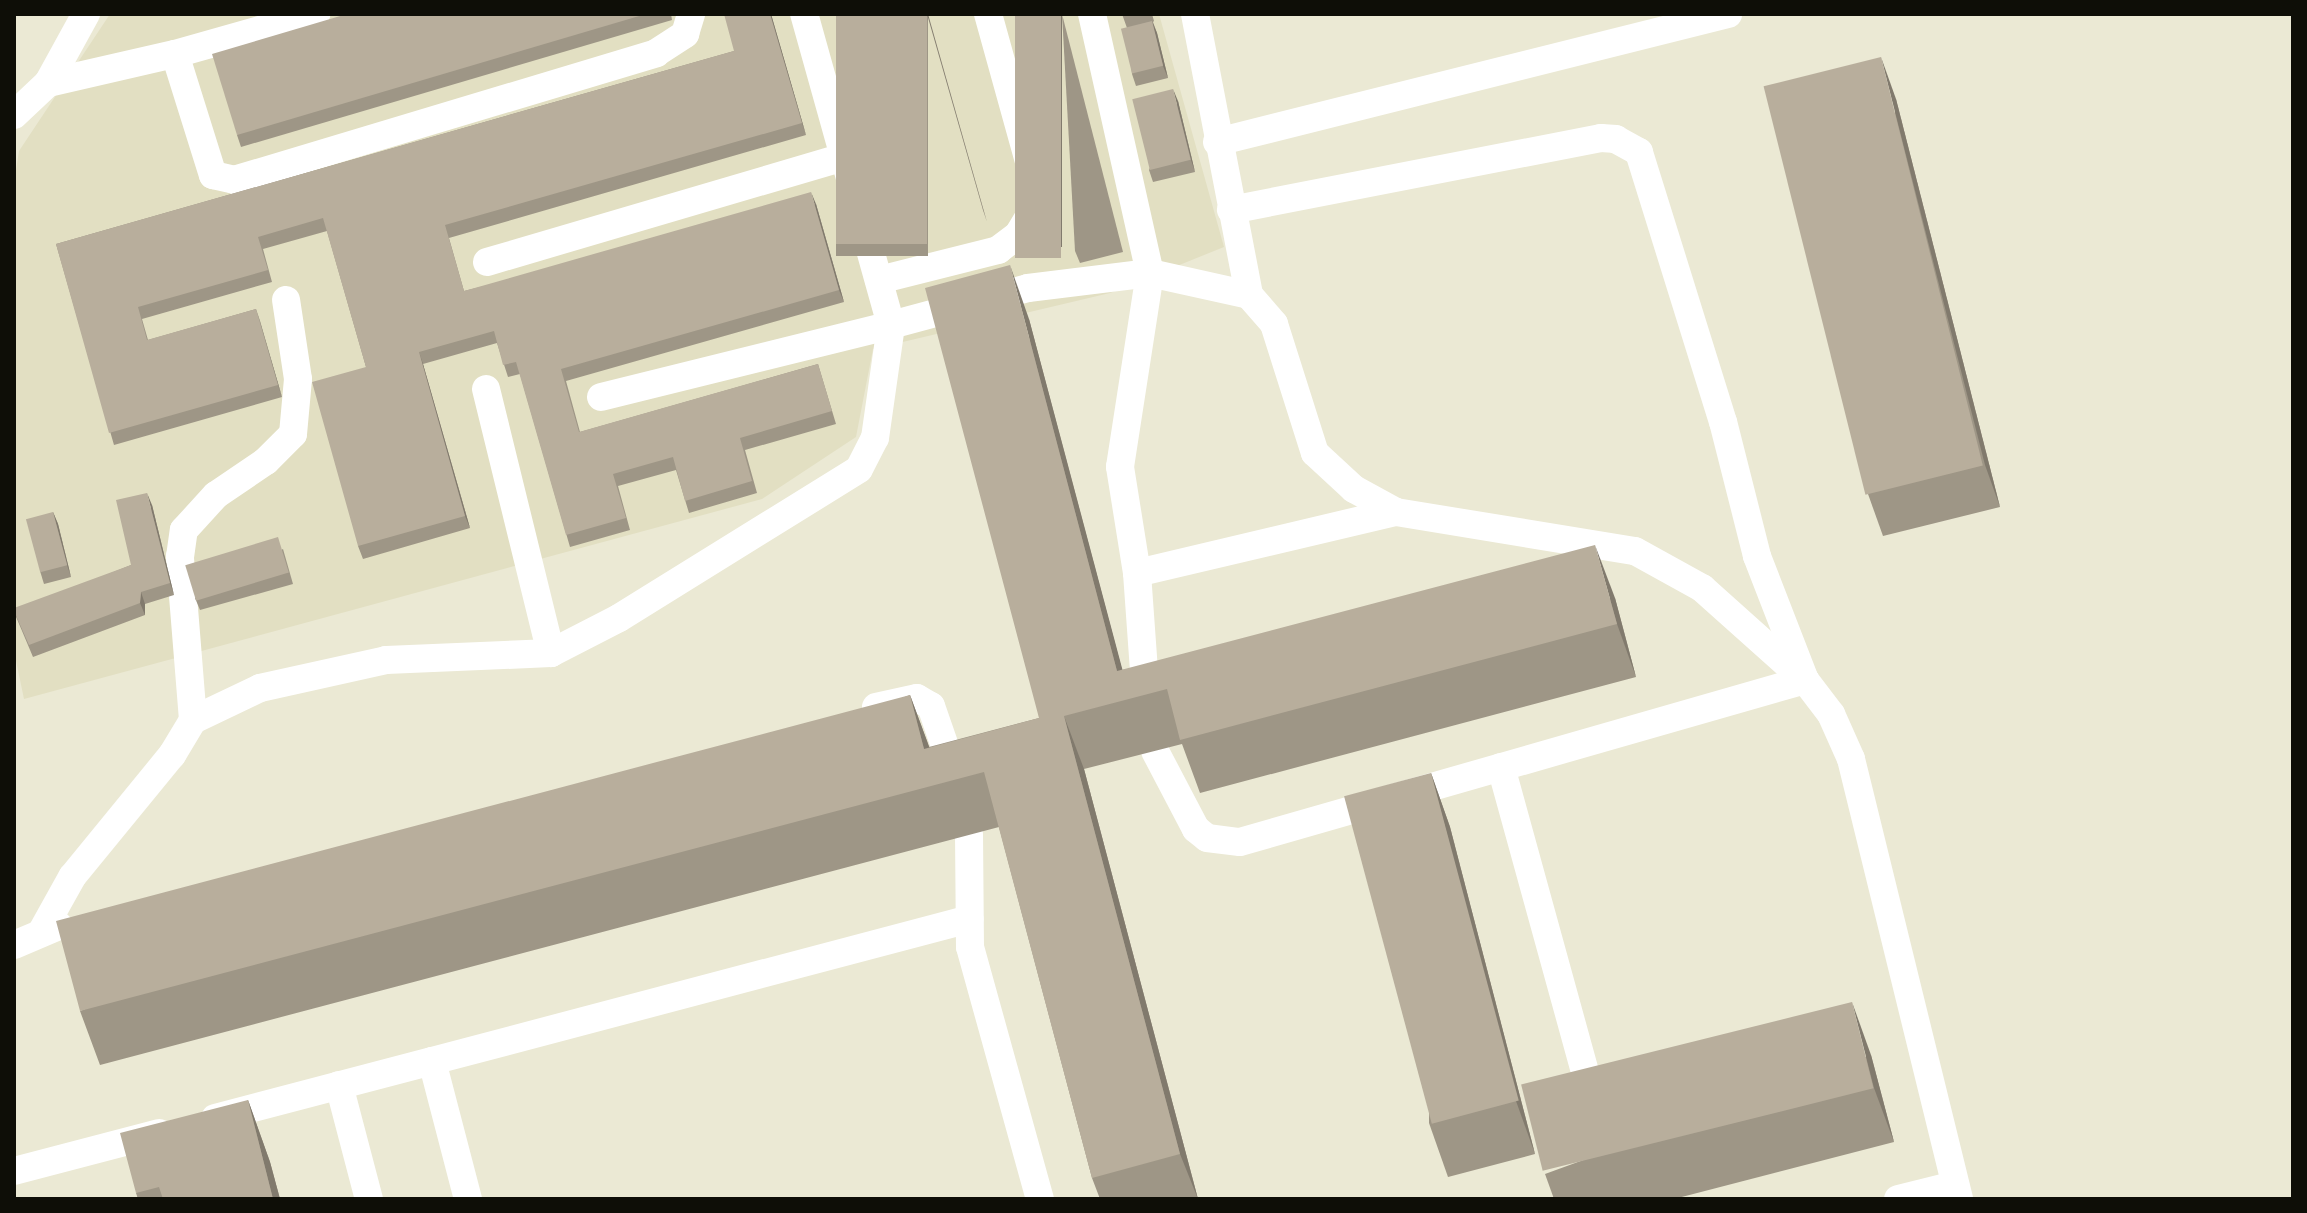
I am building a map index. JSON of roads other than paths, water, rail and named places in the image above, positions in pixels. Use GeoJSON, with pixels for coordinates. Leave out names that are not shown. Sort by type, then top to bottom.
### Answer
{"type":"FeatureCollection","features":[{"type":"Feature","properties":{"kind":"lane"},"geometry":{"type":"LineString","coordinates":[[14,115],[48,83],[86,14]]}},
{"type":"Feature","properties":{"kind":"lane"},"geometry":{"type":"LineString","coordinates":[[48,83],[175,54],[316,14]]}},
{"type":"Feature","properties":{"kind":"lane"},"geometry":{"type":"LineString","coordinates":[[175,54],[213,175],[234,180],[656,53],[685,34],[691,14]]}},
{"type":"Feature","properties":{"kind":"lane"},"geometry":{"type":"LineString","coordinates":[[42,931],[72,877],[172,755],[193,720],[260,688],[386,660],[551,653],[671,587],[859,469],[875,438],[891,325],[804,14]]}},
{"type":"Feature","properties":{"kind":"lane"},"geometry":{"type":"LineString","coordinates":[[879,280],[998,250],[1018,235],[1031,213],[1036,187],[988,14]]}},
{"type":"Feature","properties":{"kind":"lane"},"geometry":{"type":"LineString","coordinates":[[1092,14],[1150,273],[1120,467],[1137,573],[1147,721]]}},
{"type":"Feature","properties":{"kind":"lane"},"geometry":{"type":"LineString","coordinates":[[1195,14],[1217,142],[1249,295],[1274,324],[1315,453],[1354,489],[1396,512],[1635,551],[1702,588],[1805,680],[1831,714],[1851,759],[1957,1192],[1898,1199]]}},
{"type":"Feature","properties":{"kind":"lane"},"geometry":{"type":"LineString","coordinates":[[1217,142],[1728,14]]}},
{"type":"Feature","properties":{"kind":"lane"},"geometry":{"type":"LineString","coordinates":[[1231,210],[1601,138],[1616,139],[1639,152],[1723,422],[1757,556],[1805,680]]}},
{"type":"Feature","properties":{"kind":"lane"},"geometry":{"type":"LineString","coordinates":[[487,262],[844,157]]}},
{"type":"Feature","properties":{"kind":"lane"},"geometry":{"type":"LineString","coordinates":[[601,397],[1028,288],[1150,273],[1249,295]]}},
{"type":"Feature","properties":{"kind":"lane"},"geometry":{"type":"LineString","coordinates":[[193,720],[180,557],[184,530],[216,495],[266,461],[293,434],[298,379],[286,300]]}},
{"type":"Feature","properties":{"kind":"lane"},"geometry":{"type":"LineString","coordinates":[[486,389],[551,653]]}},
{"type":"Feature","properties":{"kind":"lane"},"geometry":{"type":"LineString","coordinates":[[1137,573],[1396,512]]}},
{"type":"Feature","properties":{"kind":"lane"},"geometry":{"type":"LineString","coordinates":[[1155,751],[1196,829],[1222,842],[1240,842],[1805,680]]}},
{"type":"Feature","properties":{"kind":"lane"},"geometry":{"type":"LineString","coordinates":[[848,714],[909,698],[924,701],[934,713],[962,797]]}},
{"type":"Feature","properties":{"kind":"lane"},"geometry":{"type":"LineString","coordinates":[[1501,767],[1584,1069]]}},
{"type":"Feature","properties":{"kind":"lane"},"geometry":{"type":"LineString","coordinates":[[969,834],[970,947],[1040,1199]]}},
{"type":"Feature","properties":{"kind":"lane"},"geometry":{"type":"LineString","coordinates":[[14,945],[42,931],[88,919]]}},
{"type":"Feature","properties":{"kind":"lane"},"geometry":{"type":"LineString","coordinates":[[14,1171],[970,919]]}},
{"type":"Feature","properties":{"kind":"lane"},"geometry":{"type":"LineString","coordinates":[[432,1061],[468,1199]]}},
{"type":"Feature","properties":{"kind":"lane"},"geometry":{"type":"LineString","coordinates":[[339,1085],[369,1199]]}}]}
